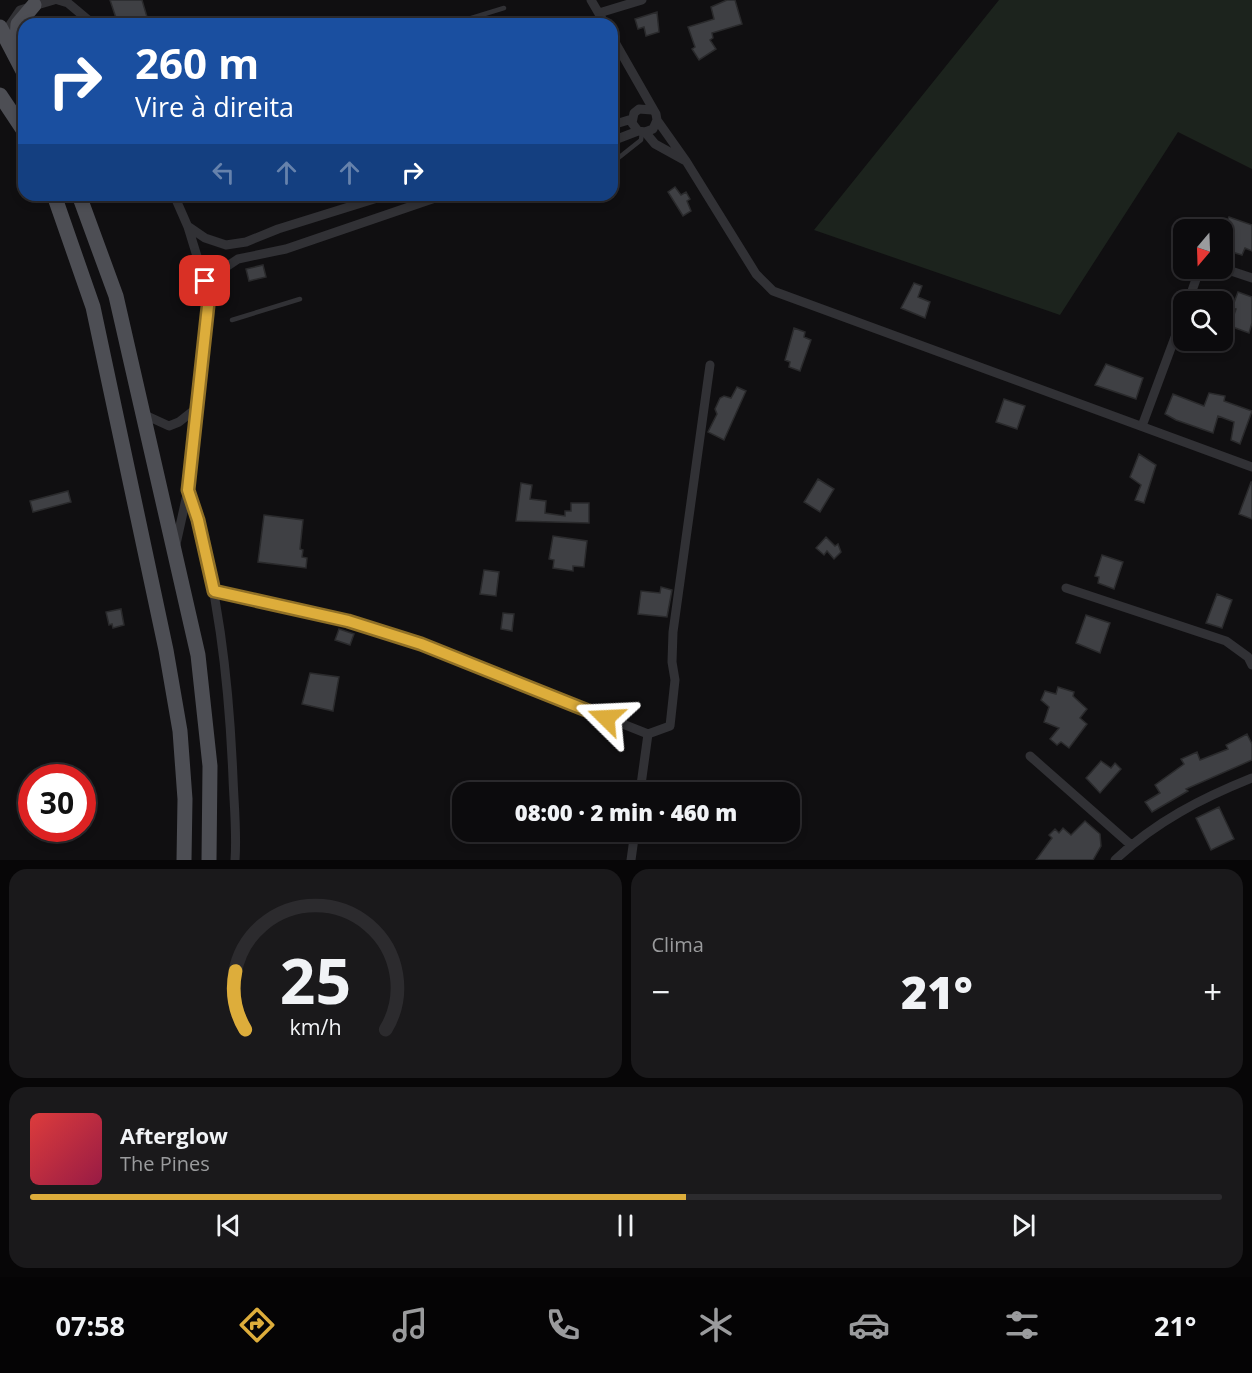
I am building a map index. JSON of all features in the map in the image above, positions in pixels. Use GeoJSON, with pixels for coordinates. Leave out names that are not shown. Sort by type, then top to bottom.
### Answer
{"type":"FeatureCollection","features":[{"type":"Feature","properties":{"kind":"main road"},"geometry":{"type":"LineString","coordinates":[[23,18],[34,5]]}},
{"type":"Feature","properties":{"kind":"main road"},"geometry":{"type":"LineString","coordinates":[[16,56],[18,24]]}},
{"type":"Feature","properties":{"kind":"main road"},"geometry":{"type":"LineString","coordinates":[[1,34],[18,60]]}},
{"type":"Feature","properties":{"kind":"main road"},"geometry":{"type":"LineString","coordinates":[[0,96],[18,122]]}},
{"type":"Feature","properties":{"kind":"main road"},"geometry":{"type":"LineString","coordinates":[[56,201],[93,307],[166,650],[180,731],[185,799],[184,860]]}},
{"type":"Feature","properties":{"kind":"main road"},"geometry":{"type":"LineString","coordinates":[[81,201],[116,297],[145,415],[198,655],[206,717],[210,810],[209,860]]}},
{"type":"Feature","properties":{"kind":"street"},"geometry":{"type":"LineString","coordinates":[[1,34],[20,10],[56,0],[68,3],[86,18]]}},
{"type":"Feature","properties":{"kind":"street"},"geometry":{"type":"LineString","coordinates":[[591,0],[602,18]]}},
{"type":"Feature","properties":{"kind":"street"},"geometry":{"type":"LineString","coordinates":[[599,13],[642,0]]}},
{"type":"Feature","properties":{"kind":"street"},"geometry":{"type":"LineString","coordinates":[[618,48],[657,120],[686,161],[756,274],[773,291],[1252,467]]}},
{"type":"Feature","properties":{"kind":"street"},"geometry":{"type":"LineString","coordinates":[[618,123],[632,119],[639,109],[641,90]]}},
{"type":"Feature","properties":{"kind":"street"},"geometry":{"type":"LineString","coordinates":[[639,109],[652,110]]}},
{"type":"Feature","properties":{"kind":"street"},"geometry":{"type":"LineString","coordinates":[[632,119],[655,144],[686,161]]}},
{"type":"Feature","properties":{"kind":"street"},"geometry":{"type":"LineString","coordinates":[[618,139],[653,129],[657,120]]}},
{"type":"Feature","properties":{"kind":"street"},"geometry":{"type":"LineString","coordinates":[[175,550],[188,490],[208,306],[205,281],[188,227],[177,201]]}},
{"type":"Feature","properties":{"kind":"street"},"geometry":{"type":"LineString","coordinates":[[188,227],[205,238],[225,245],[246,242],[298,222],[367,201]]}},
{"type":"Feature","properties":{"kind":"street"},"geometry":{"type":"LineString","coordinates":[[205,281],[237,259],[304,243],[426,201]]}},
{"type":"Feature","properties":{"kind":"street"},"geometry":{"type":"LineString","coordinates":[[298,222],[304,243]]}},
{"type":"Feature","properties":{"kind":"street"},"geometry":{"type":"LineString","coordinates":[[262,235],[267,252]]}},
{"type":"Feature","properties":{"kind":"street"},"geometry":{"type":"LineString","coordinates":[[1233,272],[1252,278]]}},
{"type":"Feature","properties":{"kind":"street"},"geometry":{"type":"LineString","coordinates":[[1142,426],[1173,343]]}},
{"type":"Feature","properties":{"kind":"street"},"geometry":{"type":"LineString","coordinates":[[214,591],[348,621],[421,644],[648,734],[670,726],[675,680],[672,662],[673,632],[710,365]]}},
{"type":"Feature","properties":{"kind":"street"},"geometry":{"type":"LineString","coordinates":[[145,415],[169,426],[179,422],[198,407]]}},
{"type":"Feature","properties":{"kind":"street"},"geometry":{"type":"LineString","coordinates":[[188,490],[198,520],[214,591],[232,742],[235,860]]}},
{"type":"Feature","properties":{"kind":"street"},"geometry":{"type":"LineString","coordinates":[[1066,588],[1226,641],[1248,657],[1252,665]]}},
{"type":"Feature","properties":{"kind":"street"},"geometry":{"type":"LineString","coordinates":[[641,782],[648,734]]}},
{"type":"Feature","properties":{"kind":"street"},"geometry":{"type":"LineString","coordinates":[[1030,756],[1131,845]]}},
{"type":"Feature","properties":{"kind":"street"},"geometry":{"type":"LineString","coordinates":[[1115,860],[1131,845],[1187,806],[1252,778]]}},
{"type":"Feature","properties":{"kind":"street"},"geometry":{"type":"LineString","coordinates":[[631,860],[633,842]]}},
{"type":"Feature","properties":{"kind":"lane"},"geometry":{"type":"LineString","coordinates":[[472,18],[504,8]]}},
{"type":"Feature","properties":{"kind":"lane"},"geometry":{"type":"LineString","coordinates":[[618,158],[641,140],[642,132]]}},
{"type":"Feature","properties":{"kind":"lane"},"geometry":{"type":"LineString","coordinates":[[232,320],[300,298]]}},
{"type":"Feature","properties":{"kind":"shaded area"},"geometry":{"type":"Polygon","coordinates":[[[999,0],[1252,0],[1252,169],[1178,132],[1060,315],[814,230],[999,0]]]}},
{"type":"Feature","properties":{"kind":"building"},"geometry":{"type":"Polygon","coordinates":[[[110,0],[142,0],[147,17],[116,18],[110,0]]]}},
{"type":"Feature","properties":{"kind":"building"},"geometry":{"type":"Polygon","coordinates":[[[727,0],[735,0],[742,24],[712,33],[713,38],[710,40],[716,49],[699,60],[692,49],[695,47],[688,27],[714,19],[711,7],[727,0]]]}},
{"type":"Feature","properties":{"kind":"building"},"geometry":{"type":"Polygon","coordinates":[[[657,12],[659,32],[646,36],[644,27],[638,29],[635,19],[657,12]]]}},
{"type":"Feature","properties":{"kind":"building"},"geometry":{"type":"Polygon","coordinates":[[[675,187],[681,195],[686,192],[690,199],[687,201],[691,211],[683,216],[668,192],[675,187]]]}},
{"type":"Feature","properties":{"kind":"building"},"geometry":{"type":"Polygon","coordinates":[[[1229,217],[1252,225],[1252,251],[1245,248],[1242,255],[1233,252],[1233,219],[1228,219],[1229,217]]]}},
{"type":"Feature","properties":{"kind":"building"},"geometry":{"type":"Polygon","coordinates":[[[263,265],[266,277],[249,281],[246,269],[263,265]]]}},
{"type":"Feature","properties":{"kind":"building"},"geometry":{"type":"Polygon","coordinates":[[[914,283],[922,286],[918,297],[930,302],[925,318],[901,308],[914,283]]]}},
{"type":"Feature","properties":{"kind":"building"},"geometry":{"type":"Polygon","coordinates":[[[1238,292],[1252,297],[1252,323],[1249,333],[1233,327],[1236,309],[1233,308],[1238,292]]]}},
{"type":"Feature","properties":{"kind":"building"},"geometry":{"type":"Polygon","coordinates":[[[794,328],[805,332],[804,337],[811,340],[800,371],[789,367],[790,362],[785,360],[794,328]]]}},
{"type":"Feature","properties":{"kind":"building"},"geometry":{"type":"Polygon","coordinates":[[[1106,364],[1143,378],[1136,399],[1095,385],[1106,364]]]}},
{"type":"Feature","properties":{"kind":"building"},"geometry":{"type":"Polygon","coordinates":[[[737,387],[746,391],[724,440],[708,432],[717,414],[715,409],[720,398],[724,396],[731,398],[737,387]]]}},
{"type":"Feature","properties":{"kind":"building"},"geometry":{"type":"Polygon","coordinates":[[[1209,393],[1225,396],[1224,401],[1252,411],[1240,444],[1231,440],[1234,422],[1218,416],[1213,433],[1165,414],[1173,394],[1204,406],[1209,393]]]}},
{"type":"Feature","properties":{"kind":"building"},"geometry":{"type":"Polygon","coordinates":[[[1004,399],[1025,406],[1017,429],[996,422],[1004,399]]]}},
{"type":"Feature","properties":{"kind":"building"},"geometry":{"type":"Polygon","coordinates":[[[1139,454],[1156,465],[1144,503],[1135,500],[1141,485],[1130,477],[1139,454]]]}},
{"type":"Feature","properties":{"kind":"building"},"geometry":{"type":"Polygon","coordinates":[[[818,479],[834,489],[820,512],[804,502],[818,479]]]}},
{"type":"Feature","properties":{"kind":"building"},"geometry":{"type":"Polygon","coordinates":[[[1252,482],[1252,519],[1239,514],[1252,482]]]}},
{"type":"Feature","properties":{"kind":"building"},"geometry":{"type":"Polygon","coordinates":[[[521,483],[532,485],[530,499],[546,501],[545,513],[565,516],[565,511],[571,511],[571,503],[589,503],[589,523],[516,521],[521,483]]]}},
{"type":"Feature","properties":{"kind":"building"},"geometry":{"type":"Polygon","coordinates":[[[68,491],[71,502],[33,512],[30,501],[68,491]]]}},
{"type":"Feature","properties":{"kind":"building"},"geometry":{"type":"Polygon","coordinates":[[[264,515],[303,520],[300,549],[303,550],[302,557],[307,558],[306,568],[258,562],[264,515]]]}},
{"type":"Feature","properties":{"kind":"building"},"geometry":{"type":"Polygon","coordinates":[[[553,536],[587,541],[584,567],[573,566],[573,571],[553,568],[554,560],[549,559],[553,536]]]}},
{"type":"Feature","properties":{"kind":"building"},"geometry":{"type":"Polygon","coordinates":[[[826,537],[835,546],[838,544],[841,552],[834,559],[827,551],[824,555],[816,548],[826,537]]]}},
{"type":"Feature","properties":{"kind":"building"},"geometry":{"type":"Polygon","coordinates":[[[1102,555],[1123,562],[1114,589],[1098,583],[1099,577],[1095,576],[1102,555]]]}},
{"type":"Feature","properties":{"kind":"building"},"geometry":{"type":"Polygon","coordinates":[[[484,570],[499,572],[496,596],[480,594],[484,570]]]}},
{"type":"Feature","properties":{"kind":"building"},"geometry":{"type":"Polygon","coordinates":[[[661,587],[672,590],[667,617],[638,614],[641,591],[660,593],[661,587]]]}},
{"type":"Feature","properties":{"kind":"building"},"geometry":{"type":"Polygon","coordinates":[[[1217,594],[1232,600],[1222,628],[1206,623],[1217,594]]]}},
{"type":"Feature","properties":{"kind":"building"},"geometry":{"type":"Polygon","coordinates":[[[121,609],[124,625],[113,628],[112,624],[109,625],[106,612],[121,609]]]}},
{"type":"Feature","properties":{"kind":"building"},"geometry":{"type":"Polygon","coordinates":[[[503,613],[514,614],[512,631],[501,629],[503,613]]]}},
{"type":"Feature","properties":{"kind":"building"},"geometry":{"type":"Polygon","coordinates":[[[1086,615],[1110,623],[1100,653],[1076,643],[1086,615]]]}},
{"type":"Feature","properties":{"kind":"building"},"geometry":{"type":"Polygon","coordinates":[[[339,629],[354,634],[350,645],[335,640],[339,629]]]}},
{"type":"Feature","properties":{"kind":"building"},"geometry":{"type":"Polygon","coordinates":[[[310,673],[339,677],[333,711],[302,704],[310,673]]]}},
{"type":"Feature","properties":{"kind":"building"},"geometry":{"type":"Polygon","coordinates":[[[1058,687],[1074,692],[1073,696],[1087,709],[1080,718],[1087,724],[1069,748],[1061,742],[1057,745],[1050,739],[1059,728],[1044,722],[1049,707],[1041,700],[1045,691],[1056,694],[1058,687]]]}},
{"type":"Feature","properties":{"kind":"building"},"geometry":{"type":"Polygon","coordinates":[[[1247,734],[1252,744],[1252,760],[1186,789],[1188,791],[1152,812],[1145,802],[1160,793],[1155,785],[1184,764],[1181,759],[1197,752],[1200,760],[1228,749],[1226,745],[1247,734]]]}},
{"type":"Feature","properties":{"kind":"building"},"geometry":{"type":"Polygon","coordinates":[[[1101,761],[1111,768],[1115,763],[1121,769],[1100,793],[1086,778],[1101,761]]]}},
{"type":"Feature","properties":{"kind":"building"},"geometry":{"type":"Polygon","coordinates":[[[1219,807],[1234,839],[1211,850],[1196,818],[1219,807]]]}},
{"type":"Feature","properties":{"kind":"building"},"geometry":{"type":"Polygon","coordinates":[[[1085,821],[1100,834],[1101,846],[1093,860],[1036,860],[1052,838],[1049,835],[1055,829],[1059,833],[1063,828],[1071,835],[1085,821]]]}},
{"type":"Feature","properties":{"kind":"route"},"geometry":{"type":"LineString","coordinates":[[205,281],[208,306],[188,490],[198,520],[214,591],[229,592],[348,621],[421,644],[606,718]]}}]}
